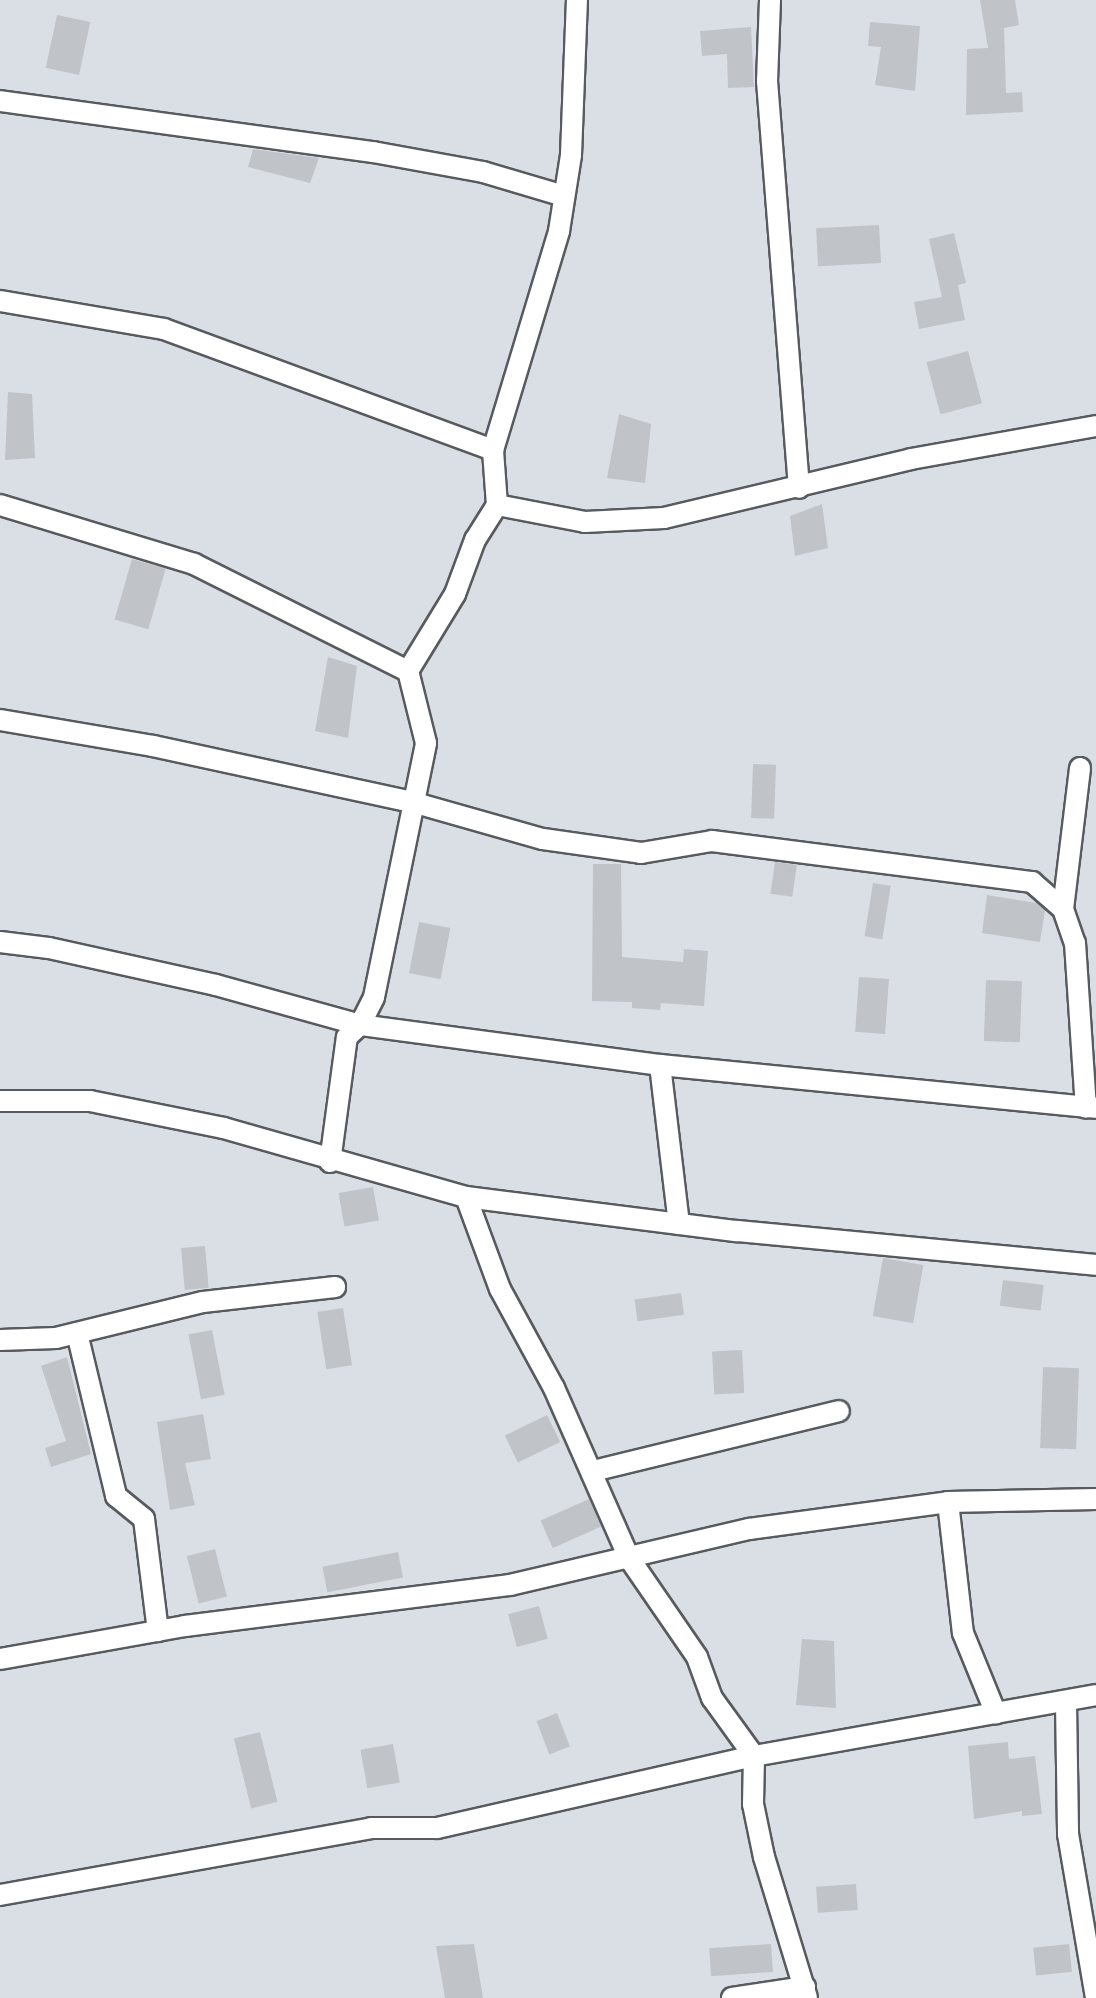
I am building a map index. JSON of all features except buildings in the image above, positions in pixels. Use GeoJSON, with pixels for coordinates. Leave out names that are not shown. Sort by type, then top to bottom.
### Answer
{"type":"FeatureCollection","features":[{"type":"Feature","properties":{"kind":"street"},"geometry":{"type":"LineString","coordinates":[[330,1162],[347,1037],[360,1025],[374,997],[426,743],[408,671],[455,594],[475,540],[497,505],[493,450],[564,196],[577,0]]}},
{"type":"Feature","properties":{"kind":"street"},"geometry":{"type":"LineString","coordinates":[[770,0],[767,81],[799,488]]}},
{"type":"Feature","properties":{"kind":"street"},"geometry":{"type":"LineString","coordinates":[[0,101],[373,152],[483,172],[564,196]]}},
{"type":"Feature","properties":{"kind":"street"},"geometry":{"type":"LineString","coordinates":[[0,301],[164,329],[493,450]]}},
{"type":"Feature","properties":{"kind":"street"},"geometry":{"type":"LineString","coordinates":[[497,505],[600,522],[664,518],[911,459],[1096,426]]}},
{"type":"Feature","properties":{"kind":"street"},"geometry":{"type":"LineString","coordinates":[[0,505],[194,564],[408,671]]}},
{"type":"Feature","properties":{"kind":"street"},"geometry":{"type":"LineString","coordinates":[[0,720],[153,746],[412,802],[543,839],[641,853],[712,841],[1008,876],[1041,887],[1063,909],[1075,943],[1091,1108],[660,1065],[360,1025],[216,985],[49,948],[0,942]]}},
{"type":"Feature","properties":{"kind":"street"},"geometry":{"type":"LineString","coordinates":[[1063,909],[1080,768]]}},
{"type":"Feature","properties":{"kind":"street"},"geometry":{"type":"LineString","coordinates":[[660,1065],[679,1224]]}},
{"type":"Feature","properties":{"kind":"street"},"geometry":{"type":"LineString","coordinates":[[0,1101],[90,1101],[224,1128],[330,1162],[466,1197],[679,1224],[1096,1265]]}},
{"type":"Feature","properties":{"kind":"street"},"geometry":{"type":"LineString","coordinates":[[466,1197],[500,1289],[593,1471],[629,1558],[697,1657],[712,1698],[754,1756],[753,1804],[764,1857],[806,1992],[732,1998]]}},
{"type":"Feature","properties":{"kind":"street"},"geometry":{"type":"LineString","coordinates":[[0,1340],[77,1333],[203,1302],[335,1287]]}},
{"type":"Feature","properties":{"kind":"street"},"geometry":{"type":"LineString","coordinates":[[77,1333],[116,1496],[144,1519],[158,1631]]}},
{"type":"Feature","properties":{"kind":"street"},"geometry":{"type":"LineString","coordinates":[[593,1471],[839,1411]]}},
{"type":"Feature","properties":{"kind":"street"},"geometry":{"type":"LineString","coordinates":[[0,1659],[158,1631],[510,1585],[749,1529],[948,1502],[1096,1499]]}},
{"type":"Feature","properties":{"kind":"street"},"geometry":{"type":"LineString","coordinates":[[948,1502],[963,1633],[996,1714]]}},
{"type":"Feature","properties":{"kind":"street"},"geometry":{"type":"LineString","coordinates":[[0,1895],[371,1828],[437,1828],[754,1756],[1066,1703],[1096,1695]]}},
{"type":"Feature","properties":{"kind":"street"},"geometry":{"type":"LineString","coordinates":[[1066,1703],[1068,1834],[1096,1998]]}}]}
